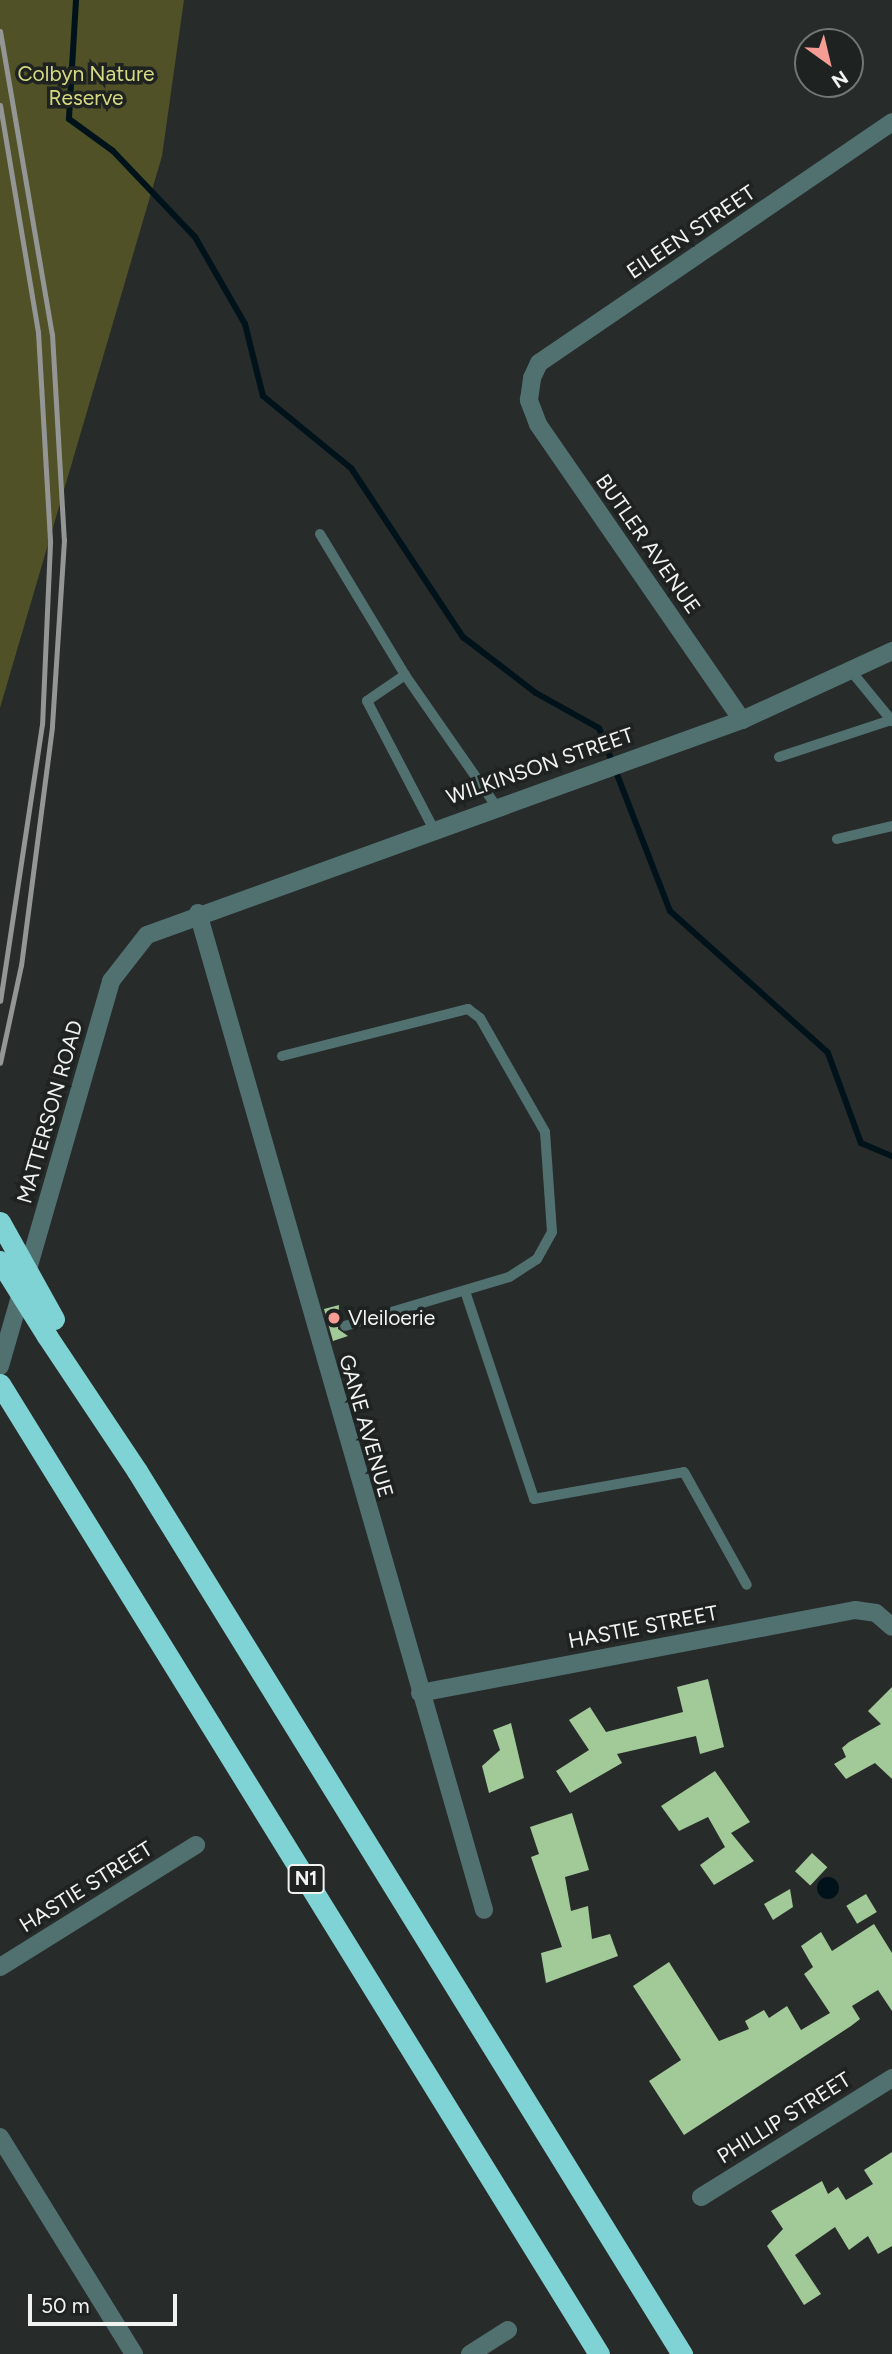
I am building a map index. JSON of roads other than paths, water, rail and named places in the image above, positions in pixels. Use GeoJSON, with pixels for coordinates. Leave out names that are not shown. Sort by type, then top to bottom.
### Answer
{"type":"FeatureCollection","features":[{"type":"Feature","properties":{"kind":"highway"},"geometry":{"type":"LineString","coordinates":[[0,1222],[51,1328],[137,1471],[682,2354]]}},
{"type":"Feature","properties":{"kind":"highway"},"geometry":{"type":"LineString","coordinates":[[0,1261],[51,1328]]}},
{"type":"Feature","properties":{"kind":"highway","name":"N1"},"geometry":{"type":"LineString","coordinates":[[0,1384],[599,2354]]}},
{"type":"Feature","properties":{"kind":"street","name":"EILEEN STREET"},"geometry":{"type":"LineString","coordinates":[[530,389],[539,363],[892,122]]}},
{"type":"Feature","properties":{"kind":"street","name":"BUTLER AVENUE"},"geometry":{"type":"LineString","coordinates":[[530,389],[538,424],[742,720]]}},
{"type":"Feature","properties":{"kind":"street","name":"WILKINSON STREET"},"geometry":{"type":"LineString","coordinates":[[198,913],[742,720],[892,651]]}},
{"type":"Feature","properties":{"kind":"street","name":"GANE AVENUE"},"geometry":{"type":"LineString","coordinates":[[198,913],[323,1333],[420,1693],[484,1910]]}},
{"type":"Feature","properties":{"kind":"street","name":"MATTERSON ROAD"},"geometry":{"type":"LineString","coordinates":[[0,1366],[111,981],[147,935],[198,913]]}},
{"type":"Feature","properties":{"kind":"street","name":"HASTIE STREET"},"geometry":{"type":"LineString","coordinates":[[420,1693],[846,1612],[876,1613],[892,1627]]}},
{"type":"Feature","properties":{"kind":"street","name":"HASTIE STREET"},"geometry":{"type":"LineString","coordinates":[[0,1967],[196,1845]]}},
{"type":"Feature","properties":{"kind":"street","name":"PHILLIP STREET"},"geometry":{"type":"LineString","coordinates":[[701,2197],[892,2078]]}},
{"type":"Feature","properties":{"kind":"street"},"geometry":{"type":"LineString","coordinates":[[0,2137],[134,2354]]}},
{"type":"Feature","properties":{"kind":"street"},"geometry":{"type":"LineString","coordinates":[[470,2354],[508,2330]]}},
{"type":"Feature","properties":{"kind":"lane"},"geometry":{"type":"LineString","coordinates":[[320,534],[405,676],[496,806]]}},
{"type":"Feature","properties":{"kind":"lane"},"geometry":{"type":"LineString","coordinates":[[779,757],[892,721],[851,671]]}},
{"type":"Feature","properties":{"kind":"lane"},"geometry":{"type":"LineString","coordinates":[[405,676],[368,701],[433,828]]}},
{"type":"Feature","properties":{"kind":"lane"},"geometry":{"type":"LineString","coordinates":[[838,839],[892,826]]}},
{"type":"Feature","properties":{"kind":"lane"},"geometry":{"type":"LineString","coordinates":[[282,1056],[457,1009],[480,1018],[542,1121],[552,1232],[523,1271],[345,1326]]}},
{"type":"Feature","properties":{"kind":"lane"},"geometry":{"type":"LineString","coordinates":[[465,1291],[534,1499],[684,1472],[747,1585]]}},
{"type":"Feature","properties":{"kind":"waterway"},"geometry":{"type":"LineString","coordinates":[[76,0],[69,119],[113,151],[195,237],[245,324],[263,396],[351,468],[463,637],[536,693],[599,728],[670,911],[828,1053],[861,1143],[892,1156]]}},
{"type":"Feature","properties":{"kind":"railway"},"geometry":{"type":"LineString","coordinates":[[0,31],[52,334],[64,540],[52,727],[21,965],[0,1063]]}},
{"type":"Feature","properties":{"kind":"railway"},"geometry":{"type":"LineString","coordinates":[[0,105],[38,332],[50,543],[42,724],[0,1001]]}},
{"type":"Feature","properties":{"kind":"place","name":"Vleiloerie"},"geometry":{"type":"Point","coordinates":[334,1318]}},
{"type":"Feature","properties":{"kind":"park label","name":"Colbyn Nature Reserve"},"geometry":{"type":"Point","coordinates":[86,86]}}]}
